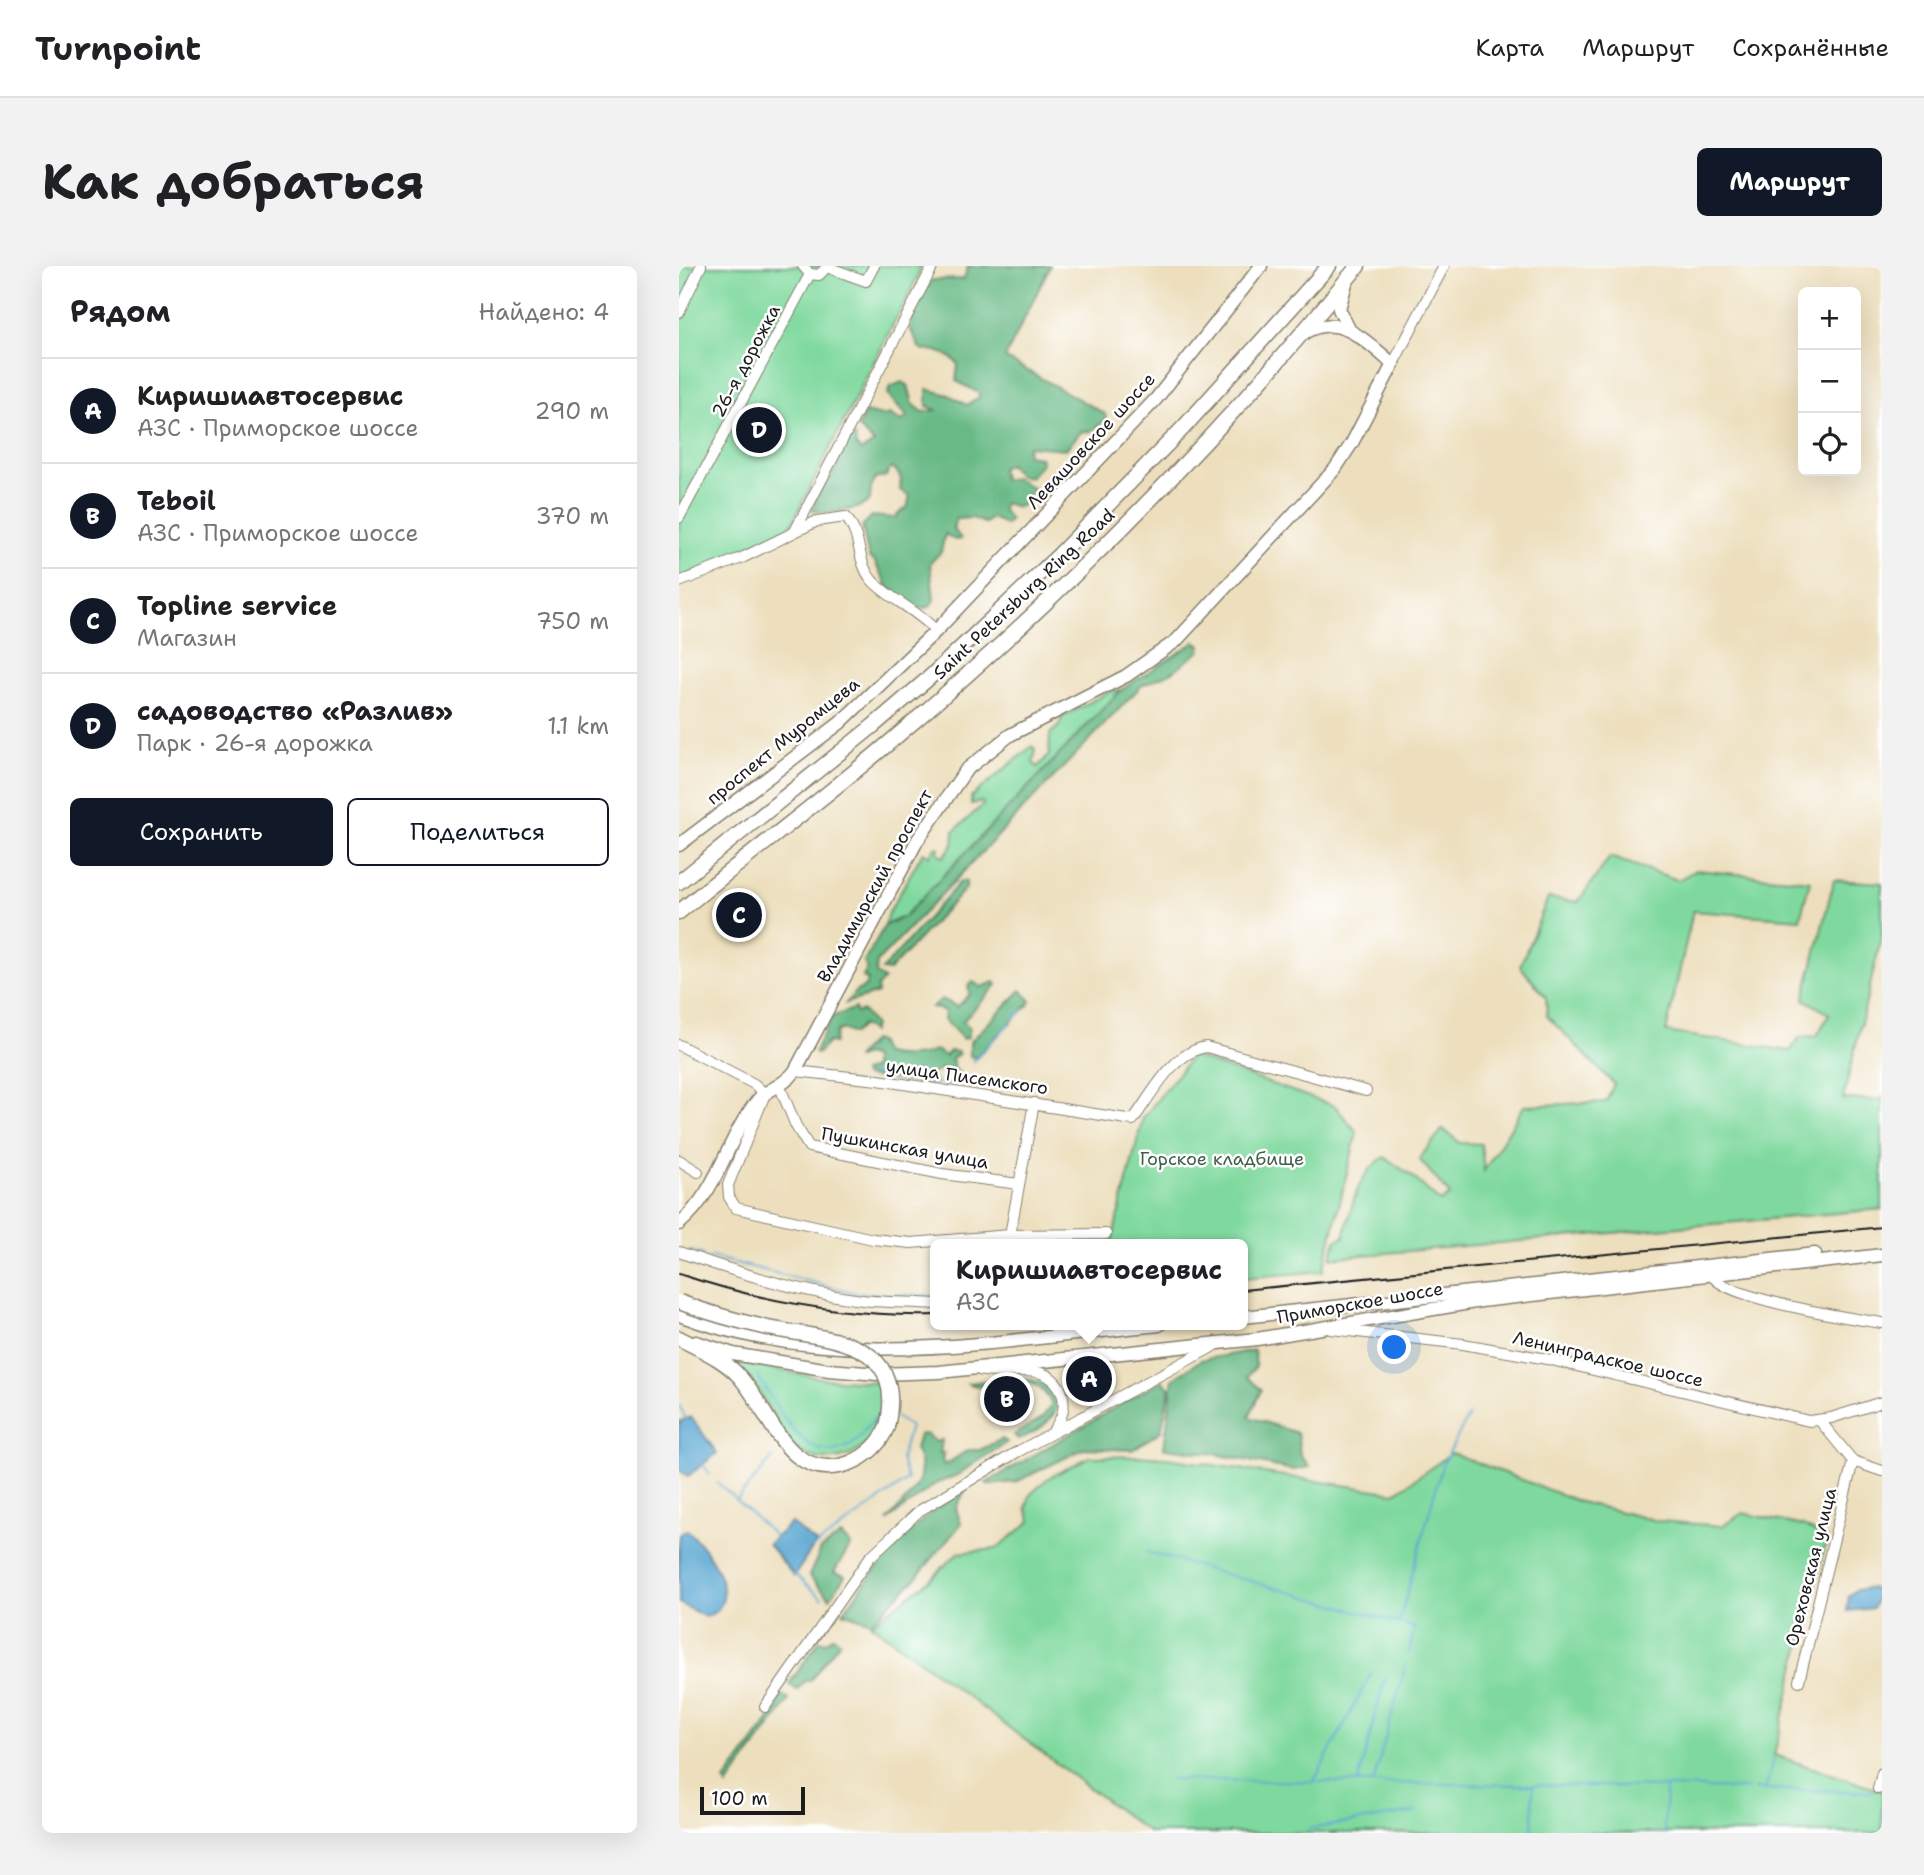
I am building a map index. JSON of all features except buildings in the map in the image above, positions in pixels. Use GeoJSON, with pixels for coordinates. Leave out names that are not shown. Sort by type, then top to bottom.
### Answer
{"type":"FeatureCollection","features":[{"type":"Feature","properties":{"kind":"highway","name":"Saint Petersburg Ring Road"},"geometry":{"type":"LineString","coordinates":[[679,912],[889,743],[1015,631],[1145,506],[1298,337],[1358,266]]}},
{"type":"Feature","properties":{"kind":"highway","name":"Saint Petersburg Ring Road"},"geometry":{"type":"LineString","coordinates":[[679,882],[814,776],[929,678],[1127,488],[1328,267]]}},
{"type":"Feature","properties":{"kind":"highway"},"geometry":{"type":"LineString","coordinates":[[679,1301],[731,1319],[837,1339],[859,1347],[881,1367],[890,1387],[892,1398],[887,1427],[876,1446],[854,1461],[833,1466],[806,1461],[782,1443],[740,1377],[728,1366],[679,1338]]}},
{"type":"Feature","properties":{"kind":"main road","name":"Левашовское шоссе"},"geometry":{"type":"LineString","coordinates":[[936,631],[1156,398],[1261,266]]}},
{"type":"Feature","properties":{"kind":"main road"},"geometry":{"type":"LineString","coordinates":[[1348,279],[1339,302],[1349,329]]}},
{"type":"Feature","properties":{"kind":"main road"},"geometry":{"type":"LineString","coordinates":[[1298,337],[1327,324],[1349,329],[1393,364]]}},
{"type":"Feature","properties":{"kind":"main road","name":"Владимирский проспект"},"geometry":{"type":"LineString","coordinates":[[765,1094],[780,1087],[795,1071],[917,841],[949,789],[966,770],[1010,735],[1126,676],[1176,641],[1335,469],[1352,443],[1393,364]]}},
{"type":"Feature","properties":{"kind":"main road","name":"проспект Муромцева"},"geometry":{"type":"LineString","coordinates":[[679,845],[840,723],[936,631]]}},
{"type":"Feature","properties":{"kind":"main road"},"geometry":{"type":"LineString","coordinates":[[679,1224],[703,1199],[757,1101],[765,1094]]}},
{"type":"Feature","properties":{"kind":"main road","name":"Приморское шоссе"},"geometry":{"type":"LineString","coordinates":[[1248,1316],[1882,1247]]}},
{"type":"Feature","properties":{"kind":"main road","name":"Приморское шоссе"},"geometry":{"type":"LineString","coordinates":[[679,1338],[733,1354],[829,1370],[878,1374],[975,1369],[1257,1339],[1469,1303],[1882,1255]]}},
{"type":"Feature","properties":{"kind":"main road"},"geometry":{"type":"LineString","coordinates":[[679,1315],[726,1331],[793,1344],[875,1350],[1102,1330]]}},
{"type":"Feature","properties":{"kind":"main road"},"geometry":{"type":"LineString","coordinates":[[1257,1339],[1268,1328],[1265,1319],[1258,1315]]}},
{"type":"Feature","properties":{"kind":"street"},"geometry":{"type":"LineString","coordinates":[[679,312],[701,266]]}},
{"type":"Feature","properties":{"kind":"street"},"geometry":{"type":"LineString","coordinates":[[827,266],[866,281],[874,266]]}},
{"type":"Feature","properties":{"kind":"street","name":"26-я дорожка"},"geometry":{"type":"LineString","coordinates":[[679,518],[807,270],[819,275],[827,266]]}},
{"type":"Feature","properties":{"kind":"street"},"geometry":{"type":"LineString","coordinates":[[796,530],[933,266]]}},
{"type":"Feature","properties":{"kind":"street","name":"Владимирский проспект"},"geometry":{"type":"LineString","coordinates":[[1393,364],[1444,266]]}},
{"type":"Feature","properties":{"kind":"street"},"geometry":{"type":"LineString","coordinates":[[679,582],[744,557],[826,518],[846,517],[854,527],[871,580],[918,613],[936,631]]}},
{"type":"Feature","properties":{"kind":"street"},"geometry":{"type":"LineString","coordinates":[[679,1045],[754,1084],[765,1094],[728,1185],[729,1197],[736,1208],[873,1239],[911,1243],[930,1241]]}},
{"type":"Feature","properties":{"kind":"street","name":"улица Писемского"},"geometry":{"type":"LineString","coordinates":[[795,1071],[1034,1103],[1133,1120],[1178,1060],[1192,1049],[1199,1048],[1225,1051],[1333,1084],[1366,1091]]}},
{"type":"Feature","properties":{"kind":"street","name":"Пушкинская улица"},"geometry":{"type":"LineString","coordinates":[[780,1087],[796,1126],[809,1147],[941,1174],[1019,1184]]}},
{"type":"Feature","properties":{"kind":"street"},"geometry":{"type":"LineString","coordinates":[[1010,1235],[1034,1103]]}},
{"type":"Feature","properties":{"kind":"street"},"geometry":{"type":"LineString","coordinates":[[679,1160],[698,1172]]}},
{"type":"Feature","properties":{"kind":"street"},"geometry":{"type":"LineString","coordinates":[[960,1239],[1010,1235],[1106,1234]]}},
{"type":"Feature","properties":{"kind":"street"},"geometry":{"type":"LineString","coordinates":[[679,1252],[725,1268],[825,1293],[856,1299],[930,1304]]}},
{"type":"Feature","properties":{"kind":"street"},"geometry":{"type":"LineString","coordinates":[[1711,1273],[1718,1283],[1759,1298],[1822,1315],[1882,1323]]}},
{"type":"Feature","properties":{"kind":"street","name":"Ленинградское шоссе"},"geometry":{"type":"LineString","coordinates":[[1323,1326],[1526,1355],[1775,1415],[1820,1421],[1882,1402]]}},
{"type":"Feature","properties":{"kind":"street"},"geometry":{"type":"LineString","coordinates":[[765,1707],[883,1542],[919,1511],[1053,1431],[1156,1374],[1219,1343]]}},
{"type":"Feature","properties":{"kind":"street"},"geometry":{"type":"LineString","coordinates":[[975,1369],[992,1374],[1034,1370],[1053,1380],[1063,1399],[1062,1415],[1053,1431]]}},
{"type":"Feature","properties":{"kind":"street"},"geometry":{"type":"LineString","coordinates":[[1820,1421],[1853,1461],[1882,1471]]}},
{"type":"Feature","properties":{"kind":"street","name":"Ореховская улица"},"geometry":{"type":"LineString","coordinates":[[1799,1681],[1853,1461]]}},
{"type":"Feature","properties":{"kind":"street"},"geometry":{"type":"LineString","coordinates":[[1878,1789],[1882,1773]]}},
{"type":"Feature","properties":{"kind":"green space"},"geometry":{"type":"Polygon","coordinates":[[[679,266],[924,266],[918,270],[920,272],[790,527],[679,579],[679,266]]]}},
{"type":"Feature","properties":{"kind":"green space"},"geometry":{"type":"Polygon","coordinates":[[[968,266],[1050,266],[1005,358],[1105,414],[1106,420],[1091,431],[1081,432],[1066,449],[1028,446],[1027,455],[1040,457],[1042,463],[1030,477],[1020,476],[1009,464],[1001,468],[1003,480],[1015,478],[1033,488],[1026,498],[1029,503],[1017,507],[1004,503],[1002,509],[1010,520],[1006,525],[992,518],[985,523],[972,518],[956,519],[953,528],[961,539],[955,540],[945,534],[941,552],[930,563],[934,600],[929,607],[917,609],[888,587],[874,561],[869,558],[862,526],[872,516],[895,518],[907,508],[910,496],[900,490],[901,479],[896,470],[891,468],[886,476],[876,478],[871,488],[870,500],[865,504],[842,511],[812,510],[816,497],[835,470],[848,438],[855,436],[856,446],[861,451],[874,443],[858,427],[865,412],[882,416],[890,414],[901,421],[907,418],[890,397],[890,387],[902,382],[908,385],[913,404],[923,412],[936,410],[927,406],[927,389],[949,395],[967,405],[979,397],[979,393],[956,381],[958,364],[955,361],[938,351],[924,351],[919,347],[910,328],[918,302],[932,280],[964,279],[968,266]]]}},
{"type":"Feature","properties":{"kind":"green space"},"geometry":{"type":"Polygon","coordinates":[[[1195,642],[1201,645],[1200,651],[1171,673],[1142,685],[877,962],[876,974],[884,979],[877,987],[878,993],[846,1003],[856,991],[865,987],[868,980],[863,977],[867,969],[864,962],[885,925],[904,917],[1121,690],[1195,642]]]}},
{"type":"Feature","properties":{"kind":"green space"},"geometry":{"type":"Polygon","coordinates":[[[1121,690],[904,917],[885,925],[888,914],[923,852],[930,856],[935,847],[939,848],[938,854],[943,857],[953,845],[954,831],[983,805],[982,802],[971,804],[971,797],[1032,746],[1036,750],[1033,763],[1038,767],[1049,755],[1050,734],[1061,724],[1061,718],[1110,691],[1121,690]]]}},
{"type":"Feature","properties":{"kind":"green space"},"geometry":{"type":"Polygon","coordinates":[[[1610,857],[1678,880],[1696,870],[1810,881],[1800,919],[1693,911],[1666,1032],[1790,1051],[1800,1037],[1817,1036],[1829,1014],[1804,999],[1834,880],[1882,883],[1882,935],[1843,1099],[1880,1100],[1882,1095],[1882,1209],[1331,1258],[1336,1240],[1344,1237],[1361,1182],[1384,1157],[1412,1176],[1440,1202],[1450,1195],[1419,1159],[1443,1129],[1460,1143],[1481,1144],[1484,1171],[1524,1106],[1606,1102],[1614,1084],[1547,1016],[1546,997],[1520,966],[1548,898],[1578,902],[1610,857]]]}},
{"type":"Feature","properties":{"kind":"green space"},"geometry":{"type":"Polygon","coordinates":[[[961,881],[966,881],[966,888],[889,971],[882,970],[961,881]]]}},
{"type":"Feature","properties":{"kind":"green space"},"geometry":{"type":"Polygon","coordinates":[[[973,982],[982,987],[995,982],[997,985],[963,1021],[970,1028],[968,1037],[963,1039],[944,1019],[945,1011],[932,1007],[942,999],[957,1007],[970,994],[968,987],[973,982]]]}},
{"type":"Feature","properties":{"kind":"green space"},"geometry":{"type":"Polygon","coordinates":[[[1021,990],[1031,1001],[1028,1005],[975,1058],[970,1056],[970,1042],[1021,990]]]}},
{"type":"Feature","properties":{"kind":"green space"},"geometry":{"type":"Polygon","coordinates":[[[855,1008],[856,1013],[863,1011],[874,1025],[872,1032],[862,1025],[853,1034],[842,1029],[836,1032],[834,1043],[828,1042],[817,1054],[814,1053],[832,1017],[855,1008]]]}},
{"type":"Feature","properties":{"kind":"green space"},"geometry":{"type":"Polygon","coordinates":[[[873,1040],[878,1042],[884,1054],[890,1055],[917,1056],[935,1050],[945,1056],[950,1051],[958,1052],[959,1054],[952,1058],[954,1068],[960,1074],[958,1078],[941,1068],[929,1077],[935,1080],[935,1084],[931,1085],[864,1076],[863,1072],[873,1068],[873,1058],[865,1055],[855,1059],[873,1040]]]}},
{"type":"Feature","properties":{"kind":"green space","name":"Горское кладбище"},"geometry":{"type":"Polygon","coordinates":[[[1192,1056],[1335,1106],[1357,1132],[1323,1271],[1248,1278],[1248,1239],[1112,1239],[1143,1118],[1192,1056]]]}},
{"type":"Feature","properties":{"kind":"green space"},"geometry":{"type":"Polygon","coordinates":[[[1254,1350],[1256,1366],[1247,1377],[1261,1390],[1249,1417],[1297,1433],[1300,1454],[1310,1467],[1293,1470],[1215,1454],[1164,1448],[1173,1379],[1201,1360],[1254,1350]]]}},
{"type":"Feature","properties":{"kind":"green space"},"geometry":{"type":"Polygon","coordinates":[[[734,1362],[827,1379],[882,1383],[885,1396],[883,1407],[872,1428],[880,1432],[865,1446],[849,1455],[821,1459],[808,1455],[789,1441],[756,1387],[734,1362]]]}},
{"type":"Feature","properties":{"kind":"green space"},"geometry":{"type":"Polygon","coordinates":[[[1012,1377],[1040,1382],[1055,1395],[1058,1402],[1049,1420],[1018,1439],[1014,1435],[1042,1418],[1052,1404],[1043,1391],[1023,1382],[990,1386],[968,1383],[1012,1377]]]}},
{"type":"Feature","properties":{"kind":"green space"},"geometry":{"type":"Polygon","coordinates":[[[1162,1380],[1170,1389],[1161,1431],[1132,1450],[1085,1448],[1016,1482],[990,1485],[986,1483],[1162,1380]]]}},
{"type":"Feature","properties":{"kind":"green space"},"geometry":{"type":"Polygon","coordinates":[[[926,1434],[936,1442],[942,1440],[940,1454],[944,1453],[942,1461],[945,1465],[968,1450],[980,1450],[1002,1439],[1007,1442],[957,1475],[935,1484],[887,1521],[909,1497],[919,1480],[920,1460],[915,1449],[919,1435],[926,1434]]]}},
{"type":"Feature","properties":{"kind":"green space"},"geometry":{"type":"Polygon","coordinates":[[[1452,1453],[1580,1502],[1658,1521],[1722,1526],[1743,1513],[1803,1526],[1827,1538],[1774,1755],[1882,1791],[1882,1833],[1149,1833],[871,1624],[931,1579],[958,1553],[996,1549],[1031,1521],[1026,1508],[1030,1495],[1048,1478],[1089,1457],[1154,1456],[1395,1493],[1452,1453]]]}},
{"type":"Feature","properties":{"kind":"green space"},"geometry":{"type":"Polygon","coordinates":[[[966,1489],[956,1508],[961,1524],[916,1578],[871,1622],[843,1612],[912,1529],[966,1489]]]}},
{"type":"Feature","properties":{"kind":"green space"},"geometry":{"type":"Polygon","coordinates":[[[841,1535],[851,1545],[834,1572],[845,1576],[830,1598],[809,1576],[821,1549],[841,1535]]]}},
{"type":"Feature","properties":{"kind":"green space"},"geometry":{"type":"Polygon","coordinates":[[[833,1637],[840,1641],[810,1681],[805,1681],[797,1690],[789,1684],[820,1640],[825,1642],[833,1637]]]}},
{"type":"Feature","properties":{"kind":"green space"},"geometry":{"type":"Polygon","coordinates":[[[782,1695],[789,1700],[727,1786],[725,1781],[770,1719],[782,1695]]]}},
{"type":"Feature","properties":{"kind":"water"},"geometry":{"type":"Polygon","coordinates":[[[691,1417],[717,1453],[688,1476],[679,1470],[679,1422],[691,1417]]]}},
{"type":"Feature","properties":{"kind":"water"},"geometry":{"type":"Polygon","coordinates":[[[791,1523],[816,1543],[794,1576],[768,1544],[791,1523]]]}},
{"type":"Feature","properties":{"kind":"water"},"geometry":{"type":"Polygon","coordinates":[[[687,1530],[712,1561],[723,1587],[723,1599],[717,1610],[705,1617],[679,1603],[679,1535],[687,1530]]]}},
{"type":"Feature","properties":{"kind":"water"},"geometry":{"type":"Polygon","coordinates":[[[1873,1588],[1878,1596],[1873,1608],[1847,1611],[1849,1596],[1856,1590],[1873,1588]]]}},
{"type":"Feature","properties":{"kind":"waterway"},"geometry":{"type":"LineString","coordinates":[[1013,1019],[1022,1010]]}},
{"type":"Feature","properties":{"kind":"waterway"},"geometry":{"type":"LineString","coordinates":[[998,1036],[1010,1022]]}},
{"type":"Feature","properties":{"kind":"waterway"},"geometry":{"type":"LineString","coordinates":[[973,1062],[994,1039]]}},
{"type":"Feature","properties":{"kind":"waterway"},"geometry":{"type":"LineString","coordinates":[[871,1074],[952,1085]]}},
{"type":"Feature","properties":{"kind":"waterway"},"geometry":{"type":"LineString","coordinates":[[844,1082],[863,1084]]}},
{"type":"Feature","properties":{"kind":"waterway"},"geometry":{"type":"LineString","coordinates":[[691,1251],[703,1255]]}},
{"type":"Feature","properties":{"kind":"waterway"},"geometry":{"type":"LineString","coordinates":[[711,1257],[856,1293],[930,1296]]}},
{"type":"Feature","properties":{"kind":"waterway"},"geometry":{"type":"LineString","coordinates":[[757,1375],[795,1431],[807,1443],[821,1450],[836,1451],[852,1444],[883,1414]]}},
{"type":"Feature","properties":{"kind":"waterway"},"geometry":{"type":"LineString","coordinates":[[679,1405],[686,1419]]}},
{"type":"Feature","properties":{"kind":"waterway"},"geometry":{"type":"LineString","coordinates":[[1399,1622],[1442,1466],[1469,1415]]}},
{"type":"Feature","properties":{"kind":"waterway"},"geometry":{"type":"LineString","coordinates":[[813,1548],[907,1480],[901,1458],[910,1426],[895,1417]]}},
{"type":"Feature","properties":{"kind":"waterway"},"geometry":{"type":"LineString","coordinates":[[738,1499],[773,1457]]}},
{"type":"Feature","properties":{"kind":"waterway"},"geometry":{"type":"LineString","coordinates":[[702,1464],[710,1474]]}},
{"type":"Feature","properties":{"kind":"waterway"},"geometry":{"type":"LineString","coordinates":[[717,1482],[777,1538]]}},
{"type":"Feature","properties":{"kind":"waterway"},"geometry":{"type":"LineString","coordinates":[[1147,1552],[1414,1627],[1409,1653]]}},
{"type":"Feature","properties":{"kind":"waterway"},"geometry":{"type":"LineString","coordinates":[[794,1574],[822,1598]]}},
{"type":"Feature","properties":{"kind":"waterway"},"geometry":{"type":"LineString","coordinates":[[1406,1664],[1373,1783],[1666,1787]]}},
{"type":"Feature","properties":{"kind":"waterway"},"geometry":{"type":"LineString","coordinates":[[1314,1781],[1371,1674]]}},
{"type":"Feature","properties":{"kind":"waterway"},"geometry":{"type":"LineString","coordinates":[[1358,1782],[1386,1674]]}},
{"type":"Feature","properties":{"kind":"waterway"},"geometry":{"type":"LineString","coordinates":[[1766,1788],[1773,1759]]}},
{"type":"Feature","properties":{"kind":"waterway"},"geometry":{"type":"LineString","coordinates":[[1171,1779],[1372,1783]]}},
{"type":"Feature","properties":{"kind":"waterway"},"geometry":{"type":"LineString","coordinates":[[1532,1833],[1533,1785]]}},
{"type":"Feature","properties":{"kind":"waterway"},"geometry":{"type":"LineString","coordinates":[[1664,1833],[1666,1787],[1747,1789]]}},
{"type":"Feature","properties":{"kind":"waterway"},"geometry":{"type":"LineString","coordinates":[[1754,1789],[1874,1792]]}},
{"type":"Feature","properties":{"kind":"waterway"},"geometry":{"type":"LineString","coordinates":[[1309,1829],[1416,1812]]}},
{"type":"Feature","properties":{"kind":"railway"},"geometry":{"type":"LineString","coordinates":[[1248,1290],[1882,1227]]}},
{"type":"Feature","properties":{"kind":"railway"},"geometry":{"type":"LineString","coordinates":[[679,1274],[741,1292],[805,1305],[870,1313],[930,1315]]}},
{"type":"Feature","properties":{"kind":"place","name":"садоводство «Разлив»"},"geometry":{"type":"Point","coordinates":[759,430]}},
{"type":"Feature","properties":{"kind":"place","name":"Topline service"},"geometry":{"type":"Point","coordinates":[739,915]}},
{"type":"Feature","properties":{"kind":"place","name":"Киришиавтосервис"},"geometry":{"type":"Point","coordinates":[1089,1379]}},
{"type":"Feature","properties":{"kind":"place","name":"Teboil"},"geometry":{"type":"Point","coordinates":[1007,1399]}}]}
